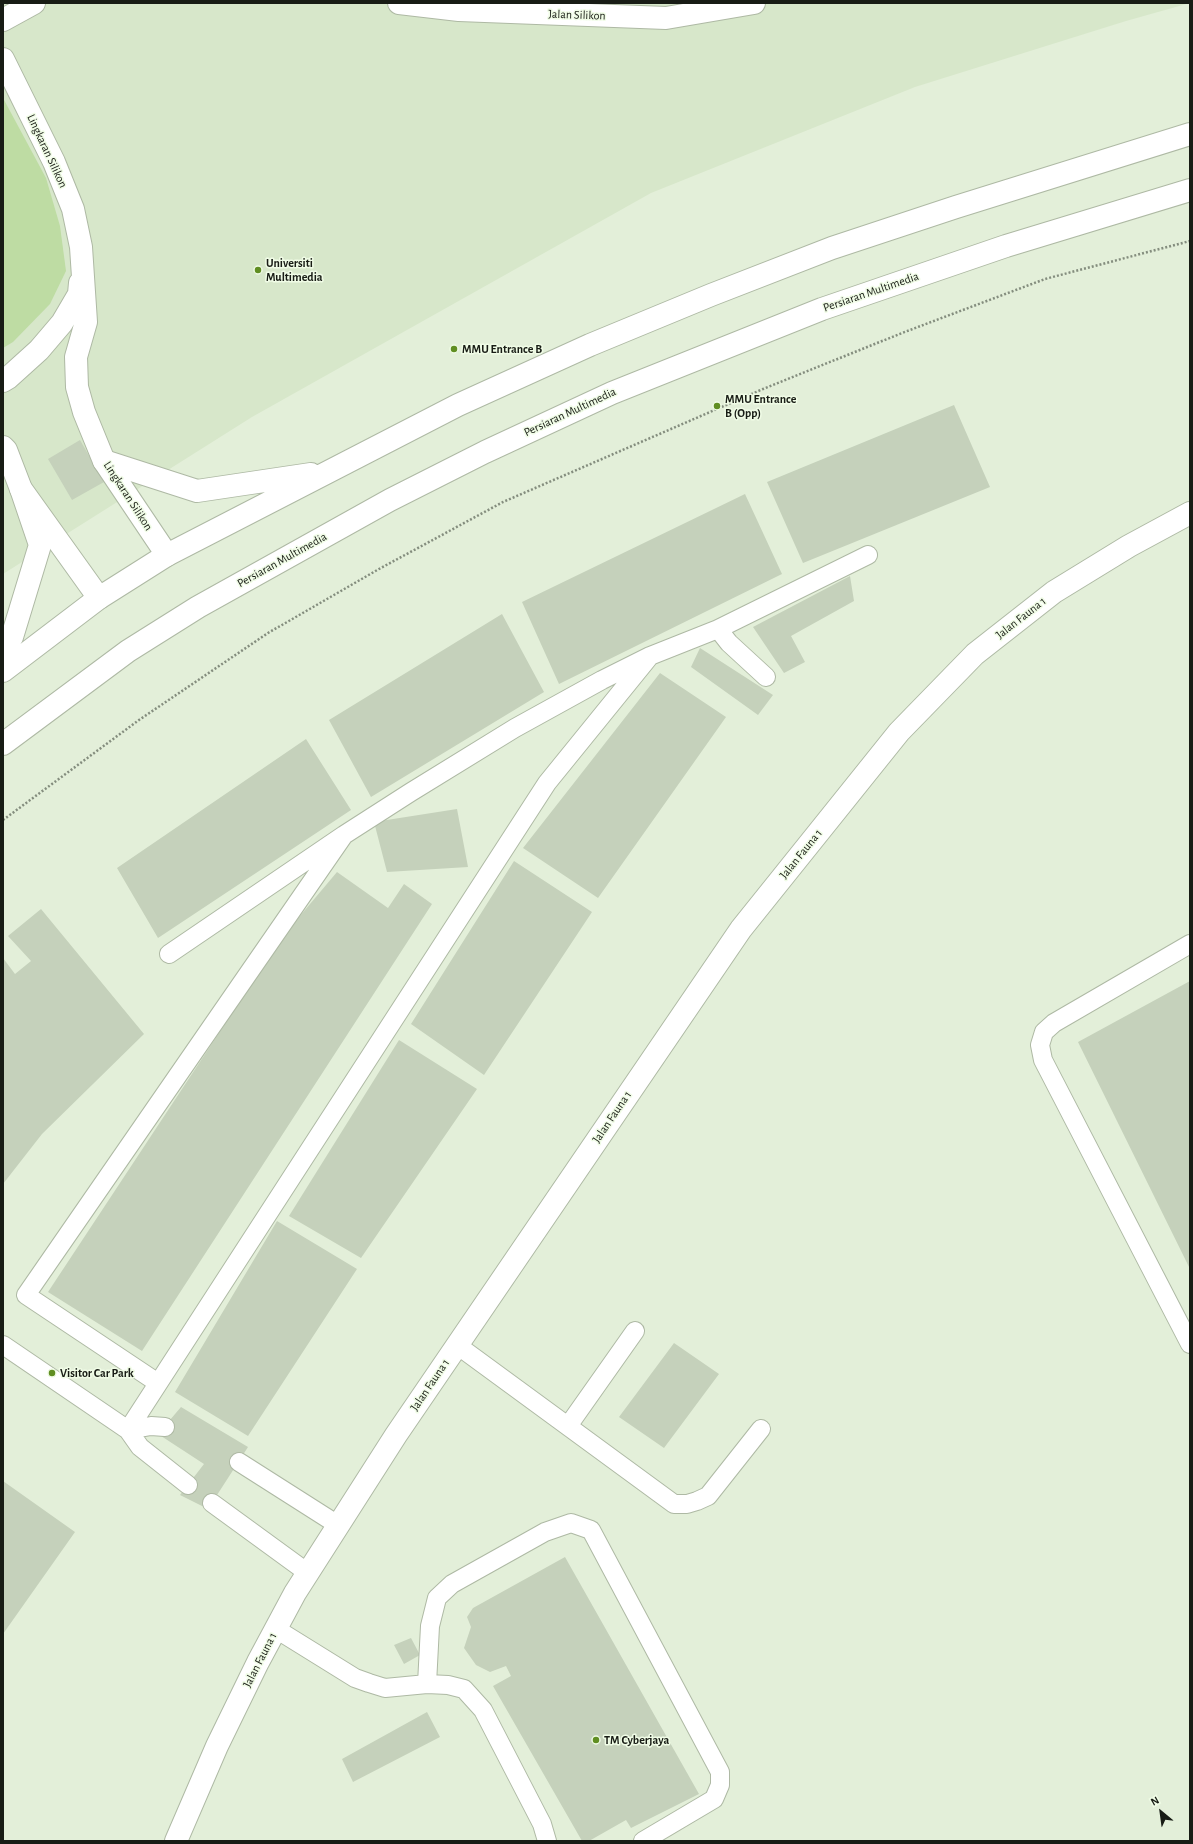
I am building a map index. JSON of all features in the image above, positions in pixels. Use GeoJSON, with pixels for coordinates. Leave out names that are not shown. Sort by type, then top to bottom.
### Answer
{"type":"FeatureCollection","features":[{"type":"Feature","properties":{"kind":"main road"},"geometry":{"type":"LineString","coordinates":[[3,20],[34,3]]}},
{"type":"Feature","properties":{"kind":"main road","name":"Jalan Silikon"},"geometry":{"type":"LineString","coordinates":[[400,3],[666,18],[754,3]]}},
{"type":"Feature","properties":{"kind":"main road","name":"Lingkaran Silikon"},"geometry":{"type":"LineString","coordinates":[[3,59],[54,162],[73,209],[81,247],[86,322],[76,357],[77,387],[84,412],[104,461],[167,555]]}},
{"type":"Feature","properties":{"kind":"main road"},"geometry":{"type":"LineString","coordinates":[[3,671],[99,598],[167,555],[458,405],[590,345],[711,295],[832,248],[956,206],[1190,134]]}},
{"type":"Feature","properties":{"kind":"main road","name":"Persiaran Multimedia"},"geometry":{"type":"LineString","coordinates":[[3,744],[128,651],[198,607],[390,500],[492,448],[612,393],[822,309],[1006,246],[1190,190]]}},
{"type":"Feature","properties":{"kind":"main road","name":"Lingkaran Silikon"},"geometry":{"type":"LineString","coordinates":[[3,380],[8,378],[39,350],[62,323],[79,294],[82,272],[81,247]]}},
{"type":"Feature","properties":{"kind":"main road"},"geometry":{"type":"LineString","coordinates":[[3,447],[6,450],[21,489],[40,545],[12,637],[3,647]]}},
{"type":"Feature","properties":{"kind":"main road"},"geometry":{"type":"LineString","coordinates":[[104,461],[197,491],[326,472]]}},
{"type":"Feature","properties":{"kind":"main road"},"geometry":{"type":"LineString","coordinates":[[21,489],[99,598]]}},
{"type":"Feature","properties":{"kind":"main road","name":"Jalan Fauna 1"},"geometry":{"type":"LineString","coordinates":[[176,1841],[217,1746],[295,1593],[396,1435],[741,929],[899,732],[975,654],[1054,592],[1129,546],[1190,513]]}},
{"type":"Feature","properties":{"kind":"lane"},"geometry":{"type":"LineString","coordinates":[[169,954],[344,835],[515,728],[602,680],[650,656],[718,629],[868,555]]}},
{"type":"Feature","properties":{"kind":"lane"},"geometry":{"type":"LineString","coordinates":[[718,629],[728,643],[766,678]]}},
{"type":"Feature","properties":{"kind":"lane"},"geometry":{"type":"LineString","coordinates":[[128,1430],[548,783],[650,656]]}},
{"type":"Feature","properties":{"kind":"lane"},"geometry":{"type":"LineString","coordinates":[[158,1383],[26,1295],[344,835]]}},
{"type":"Feature","properties":{"kind":"lane"},"geometry":{"type":"LineString","coordinates":[[1190,944],[1054,1023],[1044,1032],[1040,1046],[1043,1060],[1190,1344]]}},
{"type":"Feature","properties":{"kind":"lane"},"geometry":{"type":"LineString","coordinates":[[568,1426],[635,1331]]}},
{"type":"Feature","properties":{"kind":"lane"},"geometry":{"type":"LineString","coordinates":[[3,1345],[128,1430],[140,1448],[188,1485]]}},
{"type":"Feature","properties":{"kind":"lane"},"geometry":{"type":"LineString","coordinates":[[457,1345],[674,1504],[697,1502],[708,1496],[761,1429]]}},
{"type":"Feature","properties":{"kind":"lane"},"geometry":{"type":"LineString","coordinates":[[128,1430],[151,1426],[165,1427]]}},
{"type":"Feature","properties":{"kind":"lane"},"geometry":{"type":"LineString","coordinates":[[239,1462],[338,1525]]}},
{"type":"Feature","properties":{"kind":"lane"},"geometry":{"type":"LineString","coordinates":[[212,1503],[308,1573]]}},
{"type":"Feature","properties":{"kind":"lane"},"geometry":{"type":"LineString","coordinates":[[427,1684],[430,1626],[437,1598],[452,1584],[544,1532],[571,1523],[591,1530],[720,1772],[720,1785],[714,1800],[643,1841]]}},
{"type":"Feature","properties":{"kind":"lane"},"geometry":{"type":"LineString","coordinates":[[276,1629],[356,1678],[369,1683],[385,1688],[427,1684],[448,1685],[464,1689],[483,1710],[542,1824],[548,1841]]}},
{"type":"Feature","properties":{"kind":"path"},"geometry":{"type":"LineString","coordinates":[[3,820],[139,720],[268,633],[379,569],[503,502],[764,389],[902,333],[1045,279],[1190,241]]}},
{"type":"Feature","properties":{"kind":"shaded area","name":"Universiti Multimedia"},"geometry":{"type":"Polygon","coordinates":[[[3,3],[1190,3],[1126,21],[915,87],[651,193],[252,417],[3,574],[3,3]]]}},
{"type":"Feature","properties":{"kind":"green space"},"geometry":{"type":"Polygon","coordinates":[[[3,98],[46,178],[60,226],[66,271],[50,304],[13,342],[3,348],[3,98]]]}},
{"type":"Feature","properties":{"kind":"building"},"geometry":{"type":"Polygon","coordinates":[[[954,405],[990,487],[803,563],[767,482],[954,405]]]}},
{"type":"Feature","properties":{"kind":"building"},"geometry":{"type":"Polygon","coordinates":[[[80,440],[104,482],[72,500],[48,459],[80,440]]]}},
{"type":"Feature","properties":{"kind":"building"},"geometry":{"type":"Polygon","coordinates":[[[745,494],[782,574],[559,684],[522,602],[745,494]]]}},
{"type":"Feature","properties":{"kind":"building"},"geometry":{"type":"Polygon","coordinates":[[[850,576],[854,601],[791,636],[805,662],[784,673],[753,627],[850,576]]]}},
{"type":"Feature","properties":{"kind":"building"},"geometry":{"type":"Polygon","coordinates":[[[502,614],[544,692],[371,797],[329,720],[502,614]]]}},
{"type":"Feature","properties":{"kind":"building"},"geometry":{"type":"Polygon","coordinates":[[[700,648],[773,695],[758,715],[691,667],[700,648]]]}},
{"type":"Feature","properties":{"kind":"building"},"geometry":{"type":"Polygon","coordinates":[[[660,673],[726,717],[598,898],[523,848],[660,673]]]}},
{"type":"Feature","properties":{"kind":"building"},"geometry":{"type":"Polygon","coordinates":[[[306,739],[351,810],[158,938],[117,868],[306,739]]]}},
{"type":"Feature","properties":{"kind":"building"},"geometry":{"type":"Polygon","coordinates":[[[457,809],[468,867],[387,872],[374,822],[457,809]]]}},
{"type":"Feature","properties":{"kind":"building"},"geometry":{"type":"Polygon","coordinates":[[[514,861],[592,912],[484,1075],[411,1024],[514,861]]]}},
{"type":"Feature","properties":{"kind":"building"},"geometry":{"type":"Polygon","coordinates":[[[337,872],[388,908],[404,884],[432,904],[142,1351],[48,1292],[283,936],[337,872]]]}},
{"type":"Feature","properties":{"kind":"building"},"geometry":{"type":"Polygon","coordinates":[[[41,909],[144,1034],[42,1134],[3,1184],[3,958],[15,974],[31,961],[8,936],[41,909]]]}},
{"type":"Feature","properties":{"kind":"building"},"geometry":{"type":"Polygon","coordinates":[[[1190,981],[1190,1269],[1078,1042],[1190,981]]]}},
{"type":"Feature","properties":{"kind":"building"},"geometry":{"type":"Polygon","coordinates":[[[399,1040],[477,1089],[361,1258],[289,1216],[399,1040]]]}},
{"type":"Feature","properties":{"kind":"building"},"geometry":{"type":"Polygon","coordinates":[[[277,1221],[357,1269],[248,1436],[175,1392],[277,1221]]]}},
{"type":"Feature","properties":{"kind":"building"},"geometry":{"type":"Polygon","coordinates":[[[674,1343],[719,1374],[664,1448],[619,1417],[674,1343]]]}},
{"type":"Feature","properties":{"kind":"building"},"geometry":{"type":"Polygon","coordinates":[[[181,1407],[248,1447],[208,1509],[180,1495],[204,1464],[158,1434],[181,1407]]]}},
{"type":"Feature","properties":{"kind":"building"},"geometry":{"type":"Polygon","coordinates":[[[3,1481],[75,1532],[3,1634],[3,1481]]]}},
{"type":"Feature","properties":{"kind":"building","name":"TM Cyberjaya"},"geometry":{"type":"Polygon","coordinates":[[[565,1557],[699,1794],[631,1828],[626,1820],[589,1841],[582,1841],[493,1686],[511,1676],[506,1666],[490,1672],[476,1665],[464,1648],[471,1627],[467,1617],[473,1608],[565,1557]]]}},
{"type":"Feature","properties":{"kind":"building"},"geometry":{"type":"Polygon","coordinates":[[[411,1638],[420,1655],[404,1664],[394,1645],[411,1638]]]}},
{"type":"Feature","properties":{"kind":"building"},"geometry":{"type":"Polygon","coordinates":[[[427,1712],[440,1737],[353,1782],[342,1759],[427,1712]]]}},
{"type":"Feature","properties":{"kind":"place","name":"Universiti Multimedia"},"geometry":{"type":"Point","coordinates":[258,270]}},
{"type":"Feature","properties":{"kind":"place","name":"MMU Entrance B"},"geometry":{"type":"Point","coordinates":[454,349]}},
{"type":"Feature","properties":{"kind":"place","name":"MMU Entrance B (Opp)"},"geometry":{"type":"Point","coordinates":[717,406]}},
{"type":"Feature","properties":{"kind":"place","name":"Visitor Car Park"},"geometry":{"type":"Point","coordinates":[52,1373]}},
{"type":"Feature","properties":{"kind":"place","name":"TM Cyberjaya"},"geometry":{"type":"Point","coordinates":[596,1740]}}]}
